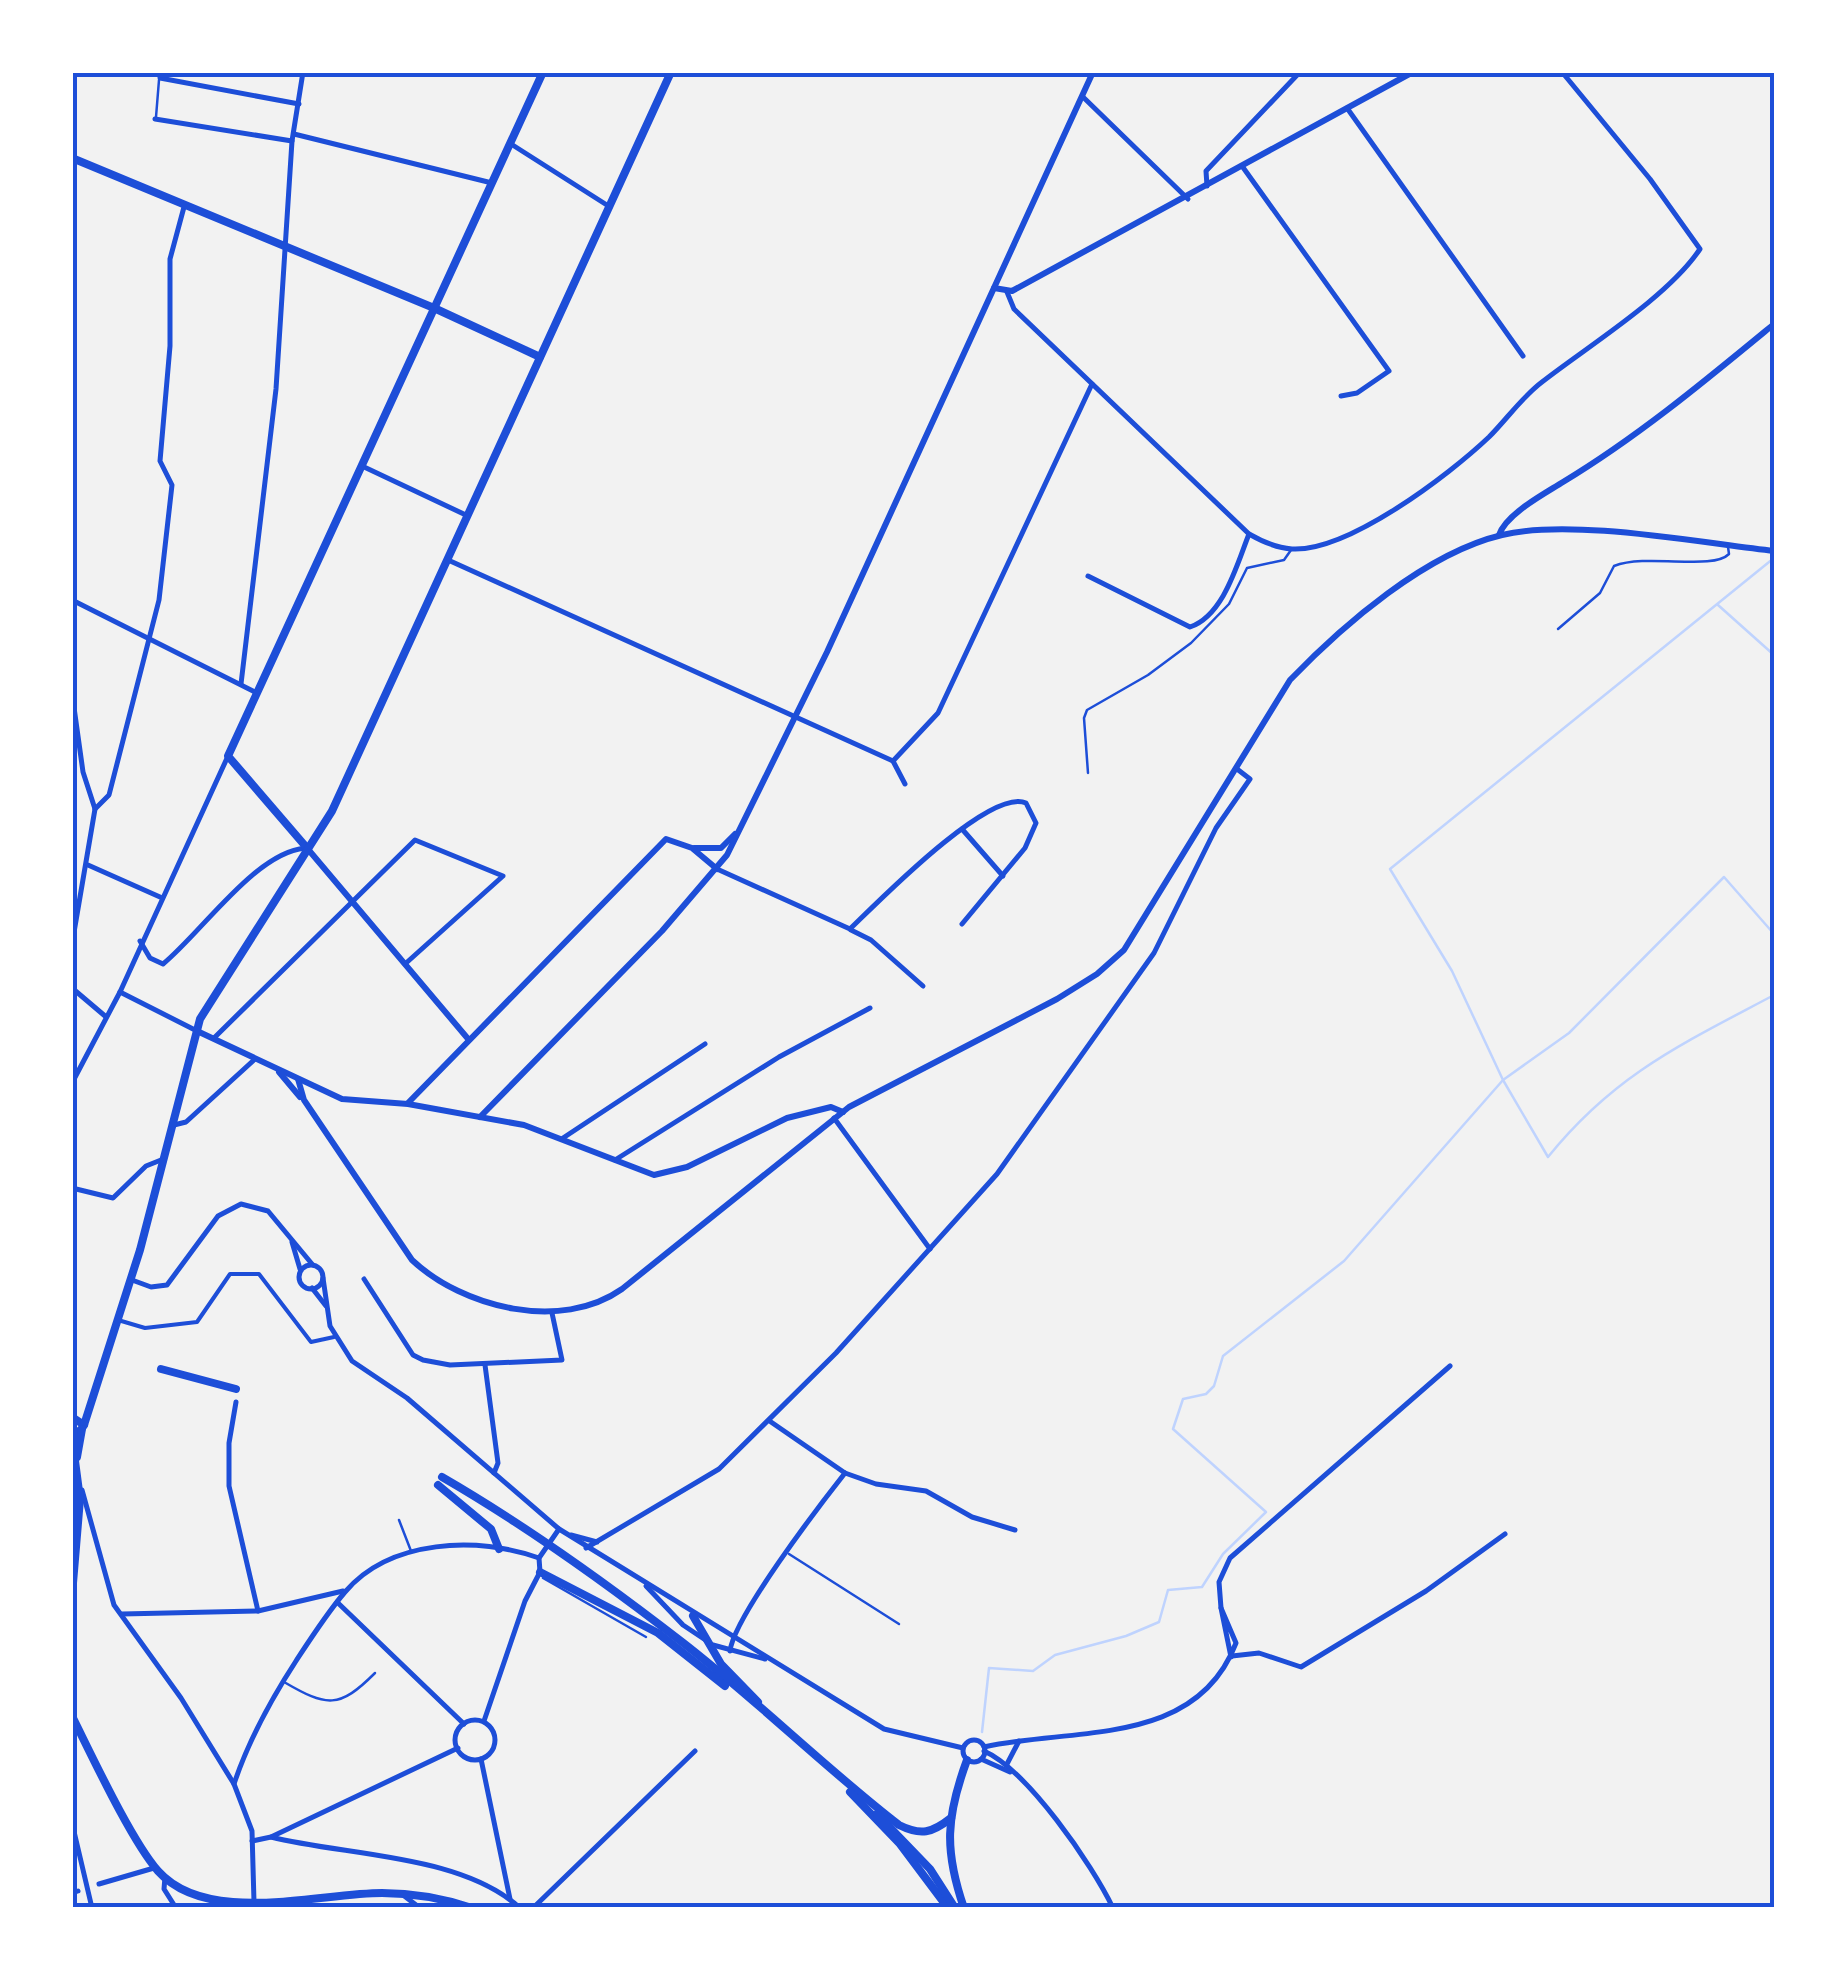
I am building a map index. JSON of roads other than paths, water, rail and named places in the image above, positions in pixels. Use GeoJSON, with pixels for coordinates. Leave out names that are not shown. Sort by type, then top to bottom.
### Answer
{"type":"FeatureCollection","features":[{"type":"Feature","properties":{"kind":"main road"},"geometry":{"type":"LineString","coordinates":[[307,848],[228,756],[543,72]]}},
{"type":"Feature","properties":{"kind":"main road"},"geometry":{"type":"LineString","coordinates":[[72,1596],[78,1431],[132,1279],[197,1031],[210,999],[332,810],[671,72]]}},
{"type":"Feature","properties":{"kind":"main road"},"geometry":{"type":"LineString","coordinates":[[72,161],[434,308],[540,357]]}},
{"type":"Feature","properties":{"kind":"main road"},"geometry":{"type":"LineString","coordinates":[[161,1369],[236,1390]]}},
{"type":"Feature","properties":{"kind":"main road"},"geometry":{"type":"LineString","coordinates":[[78,1431],[73,1417],[94,1394]]}},
{"type":"Feature","properties":{"kind":"main road"},"geometry":{"type":"LineString","coordinates":[[499,1549],[490,1530],[440,1481],[494,1508],[684,1643],[796,1742]]}},
{"type":"Feature","properties":{"kind":"main road"},"geometry":{"type":"LineString","coordinates":[[540,1572],[658,1633],[806,1752],[893,1828],[956,1908]]}},
{"type":"Feature","properties":{"kind":"main road"},"geometry":{"type":"LineString","coordinates":[[694,1616],[721,1664],[806,1752]]}},
{"type":"Feature","properties":{"kind":"main road"},"geometry":{"type":"LineString","coordinates":[[73,1717],[156,1868],[165,1877],[203,1896],[254,1902],[402,1893],[472,1908]]}},
{"type":"Feature","properties":{"kind":"main road"},"geometry":{"type":"LineString","coordinates":[[964,1908],[947,1850],[951,1818],[967,1760]]}},
{"type":"Feature","properties":{"kind":"main road"},"geometry":{"type":"LineString","coordinates":[[825,1768],[913,1832],[930,1833],[951,1818]]}},
{"type":"Feature","properties":{"kind":"main road"},"geometry":{"type":"LineString","coordinates":[[825,1768],[900,1844],[948,1908]]}},
{"type":"Feature","properties":{"kind":"street"},"geometry":{"type":"LineString","coordinates":[[241,684],[276,389],[282,246],[304,72]]}},
{"type":"Feature","properties":{"kind":"street"},"geometry":{"type":"LineString","coordinates":[[480,1117],[702,888],[744,824],[1093,72]]}},
{"type":"Feature","properties":{"kind":"street"},"geometry":{"type":"LineString","coordinates":[[1208,187],[1206,171],[1300,72]]}},
{"type":"Feature","properties":{"kind":"street"},"geometry":{"type":"LineString","coordinates":[[994,288],[1007,292],[1188,199],[1413,72]]}},
{"type":"Feature","properties":{"kind":"street"},"geometry":{"type":"LineString","coordinates":[[1007,292],[1014,308],[1249,534],[1291,549],[1322,544],[1370,523],[1438,480],[1490,436],[1539,384],[1620,324],[1700,249],[1660,192],[1562,72]]}},
{"type":"Feature","properties":{"kind":"street"},"geometry":{"type":"LineString","coordinates":[[160,75],[299,104]]}},
{"type":"Feature","properties":{"kind":"street"},"geometry":{"type":"LineString","coordinates":[[1082,96],[1188,199]]}},
{"type":"Feature","properties":{"kind":"street"},"geometry":{"type":"LineString","coordinates":[[1347,108],[1524,356]]}},
{"type":"Feature","properties":{"kind":"street"},"geometry":{"type":"LineString","coordinates":[[156,119],[293,137],[492,183]]}},
{"type":"Feature","properties":{"kind":"street"},"geometry":{"type":"LineString","coordinates":[[510,143],[610,207]]}},
{"type":"Feature","properties":{"kind":"street"},"geometry":{"type":"LineString","coordinates":[[1242,166],[1388,371],[1357,393],[1342,396]]}},
{"type":"Feature","properties":{"kind":"street"},"geometry":{"type":"LineString","coordinates":[[95,809],[109,795],[158,600],[172,486],[160,461],[170,346],[170,259],[184,207]]}},
{"type":"Feature","properties":{"kind":"street"},"geometry":{"type":"LineString","coordinates":[[1498,536],[1504,525],[1555,487],[1634,439],[1774,324]]}},
{"type":"Feature","properties":{"kind":"street"},"geometry":{"type":"LineString","coordinates":[[893,761],[938,713],[1092,384]]}},
{"type":"Feature","properties":{"kind":"street"},"geometry":{"type":"LineString","coordinates":[[362,466],[468,516]]}},
{"type":"Feature","properties":{"kind":"street"},"geometry":{"type":"LineString","coordinates":[[278,1071],[304,1100],[412,1260],[426,1273],[460,1292],[552,1313],[577,1310],[612,1296],[842,1112],[1097,974],[1135,937],[1280,694],[1322,647],[1410,580],[1498,536],[1555,531],[1774,552]]}},
{"type":"Feature","properties":{"kind":"street"},"geometry":{"type":"LineString","coordinates":[[1088,576],[1190,627],[1213,609],[1226,590],[1249,534]]}},
{"type":"Feature","properties":{"kind":"street"},"geometry":{"type":"LineString","coordinates":[[448,560],[893,761],[905,784]]}},
{"type":"Feature","properties":{"kind":"street"},"geometry":{"type":"LineString","coordinates":[[72,600],[258,693]]}},
{"type":"Feature","properties":{"kind":"street"},"geometry":{"type":"LineString","coordinates":[[72,693],[76,743],[95,809],[72,944]]}},
{"type":"Feature","properties":{"kind":"street"},"geometry":{"type":"LineString","coordinates":[[72,1083],[120,992],[140,941],[228,756]]}},
{"type":"Feature","properties":{"kind":"street"},"geometry":{"type":"LineString","coordinates":[[586,1548],[719,1470],[771,1422],[997,1174],[1154,953],[1250,779],[1236,768]]}},
{"type":"Feature","properties":{"kind":"street"},"geometry":{"type":"LineString","coordinates":[[1230,780],[1242,788]]}},
{"type":"Feature","properties":{"kind":"street"},"geometry":{"type":"LineString","coordinates":[[850,929],[961,829],[1008,800],[1018,800],[1032,808],[1036,823],[1025,848],[962,924]]}},
{"type":"Feature","properties":{"kind":"street"},"geometry":{"type":"LineString","coordinates":[[692,848],[721,848],[744,824]]}},
{"type":"Feature","properties":{"kind":"street"},"geometry":{"type":"LineString","coordinates":[[961,829],[1003,876]]}},
{"type":"Feature","properties":{"kind":"street"},"geometry":{"type":"LineString","coordinates":[[408,1104],[656,848],[672,838],[692,848],[717,869],[871,940],[923,986]]}},
{"type":"Feature","properties":{"kind":"street"},"geometry":{"type":"LineString","coordinates":[[214,1038],[415,840],[503,876],[405,964]]}},
{"type":"Feature","properties":{"kind":"street"},"geometry":{"type":"LineString","coordinates":[[140,941],[150,958],[162,964],[255,874],[286,852],[307,848],[469,1040]]}},
{"type":"Feature","properties":{"kind":"street"},"geometry":{"type":"LineString","coordinates":[[88,865],[160,898]]}},
{"type":"Feature","properties":{"kind":"street"},"geometry":{"type":"LineString","coordinates":[[72,988],[105,1016]]}},
{"type":"Feature","properties":{"kind":"street"},"geometry":{"type":"LineString","coordinates":[[120,992],[342,1099],[408,1104],[480,1117],[563,1138],[647,1173],[668,1174],[787,1118],[831,1107],[842,1112]]}},
{"type":"Feature","properties":{"kind":"street"},"geometry":{"type":"LineString","coordinates":[[615,1160],[779,1056],[870,1008]]}},
{"type":"Feature","properties":{"kind":"street"},"geometry":{"type":"LineString","coordinates":[[563,1138],[705,1044]]}},
{"type":"Feature","properties":{"kind":"street"},"geometry":{"type":"LineString","coordinates":[[171,1124],[186,1122],[255,1059]]}},
{"type":"Feature","properties":{"kind":"street"},"geometry":{"type":"LineString","coordinates":[[298,1078],[304,1100]]}},
{"type":"Feature","properties":{"kind":"street"},"geometry":{"type":"LineString","coordinates":[[834,1118],[930,1249]]}},
{"type":"Feature","properties":{"kind":"street"},"geometry":{"type":"LineString","coordinates":[[72,1188],[113,1198],[146,1166],[161,1160]]}},
{"type":"Feature","properties":{"kind":"street"},"geometry":{"type":"LineString","coordinates":[[132,1279],[151,1287],[167,1285],[218,1216],[233,1206],[268,1211],[323,1278],[334,1337],[360,1369],[407,1398],[562,1531],[694,1616],[732,1635],[884,1729],[963,1748]]}},
{"type":"Feature","properties":{"kind":"street"},"geometry":{"type":"LineString","coordinates":[[291,1239],[301,1282],[312,1288],[327,1308]]}},
{"type":"Feature","properties":{"kind":"street"},"geometry":{"type":"LineString","coordinates":[[300,1271],[312,1264]]}},
{"type":"Feature","properties":{"kind":"street"},"geometry":{"type":"LineString","coordinates":[[118,1320],[145,1328],[196,1322],[230,1274],[258,1274],[311,1342],[334,1337]]}},
{"type":"Feature","properties":{"kind":"street"},"geometry":{"type":"LineString","coordinates":[[312,1288],[323,1278]]}},
{"type":"Feature","properties":{"kind":"street"},"geometry":{"type":"LineString","coordinates":[[364,1279],[413,1354],[439,1365],[562,1360],[552,1313]]}},
{"type":"Feature","properties":{"kind":"street"},"geometry":{"type":"LineString","coordinates":[[485,1365],[498,1463],[494,1473]]}},
{"type":"Feature","properties":{"kind":"street"},"geometry":{"type":"LineString","coordinates":[[984,1749],[1154,1722],[1219,1678],[1231,1657],[1235,1634],[1221,1608],[1219,1582],[1230,1558],[1450,1366]]}},
{"type":"Feature","properties":{"kind":"street"},"geometry":{"type":"LineString","coordinates":[[236,1402],[229,1443],[229,1486],[258,1611]]}},
{"type":"Feature","properties":{"kind":"street"},"geometry":{"type":"LineString","coordinates":[[771,1422],[845,1473],[876,1484],[926,1491],[972,1516],[1015,1530]]}},
{"type":"Feature","properties":{"kind":"street"},"geometry":{"type":"LineString","coordinates":[[730,1651],[732,1635],[845,1473]]}},
{"type":"Feature","properties":{"kind":"street"},"geometry":{"type":"LineString","coordinates":[[78,1481],[120,1614],[182,1698],[234,1784],[252,1841],[254,1902]]}},
{"type":"Feature","properties":{"kind":"street"},"geometry":{"type":"LineString","coordinates":[[484,1722],[525,1601],[540,1572],[540,1556],[554,1536],[562,1531],[597,1542],[608,1560]]}},
{"type":"Feature","properties":{"kind":"street"},"geometry":{"type":"LineString","coordinates":[[1231,1657],[1259,1653],[1301,1668],[1426,1591],[1505,1534]]}},
{"type":"Feature","properties":{"kind":"street"},"geometry":{"type":"LineString","coordinates":[[234,1784],[257,1724],[346,1590],[380,1566],[412,1552],[446,1545],[540,1556]]}},
{"type":"Feature","properties":{"kind":"street"},"geometry":{"type":"LineString","coordinates":[[642,1580],[683,1625],[710,1644],[768,1659]]}},
{"type":"Feature","properties":{"kind":"street"},"geometry":{"type":"LineString","coordinates":[[120,1614],[258,1611],[346,1590]]}},
{"type":"Feature","properties":{"kind":"street"},"geometry":{"type":"LineString","coordinates":[[338,1602],[464,1724]]}},
{"type":"Feature","properties":{"kind":"street"},"geometry":{"type":"LineString","coordinates":[[481,1759],[465,1757],[458,1748],[456,1735],[464,1724],[484,1722]]}},
{"type":"Feature","properties":{"kind":"street"},"geometry":{"type":"LineString","coordinates":[[481,1759],[495,1744],[493,1731],[484,1722]]}},
{"type":"Feature","properties":{"kind":"street"},"geometry":{"type":"LineString","coordinates":[[963,1748],[973,1740],[1006,1764],[1085,1854],[1113,1908]]}},
{"type":"Feature","properties":{"kind":"street"},"geometry":{"type":"LineString","coordinates":[[1006,1764],[1019,1742]]}},
{"type":"Feature","properties":{"kind":"street"},"geometry":{"type":"LineString","coordinates":[[252,1841],[271,1838],[458,1748]]}},
{"type":"Feature","properties":{"kind":"street"},"geometry":{"type":"LineString","coordinates":[[963,1748],[967,1760],[981,1759],[1011,1772]]}},
{"type":"Feature","properties":{"kind":"street"},"geometry":{"type":"LineString","coordinates":[[981,1759],[984,1749]]}},
{"type":"Feature","properties":{"kind":"street"},"geometry":{"type":"LineString","coordinates":[[533,1908],[695,1750]]}},
{"type":"Feature","properties":{"kind":"street"},"geometry":{"type":"LineString","coordinates":[[481,1759],[510,1898]]}},
{"type":"Feature","properties":{"kind":"street"},"geometry":{"type":"LineString","coordinates":[[72,1823],[92,1908]]}},
{"type":"Feature","properties":{"kind":"street"},"geometry":{"type":"LineString","coordinates":[[271,1838],[422,1865],[510,1898],[520,1908]]}},
{"type":"Feature","properties":{"kind":"street"},"geometry":{"type":"LineString","coordinates":[[99,1884],[156,1868]]}},
{"type":"Feature","properties":{"kind":"street"},"geometry":{"type":"LineString","coordinates":[[165,1877],[164,1889],[176,1908]]}},
{"type":"Feature","properties":{"kind":"street"},"geometry":{"type":"LineString","coordinates":[[402,1893],[408,1903],[420,1908]]}},
{"type":"Feature","properties":{"kind":"lane"},"geometry":{"type":"LineString","coordinates":[[156,119],[160,75]]}},
{"type":"Feature","properties":{"kind":"lane"},"geometry":{"type":"LineString","coordinates":[[1558,629],[1600,593],[1614,566],[1655,558],[1713,563],[1730,554],[1727,546]]}},
{"type":"Feature","properties":{"kind":"lane"},"geometry":{"type":"LineString","coordinates":[[1088,773],[1084,718],[1091,706],[1148,676],[1191,643],[1229,604],[1247,568],[1284,560],[1291,549]]}},
{"type":"Feature","properties":{"kind":"lane"},"geometry":{"type":"LineString","coordinates":[[398,1520],[412,1552]]}},
{"type":"Feature","properties":{"kind":"lane"},"geometry":{"type":"LineString","coordinates":[[789,1554],[900,1624]]}},
{"type":"Feature","properties":{"kind":"lane"},"geometry":{"type":"LineString","coordinates":[[540,1572],[551,1586],[646,1636]]}},
{"type":"Feature","properties":{"kind":"lane"},"geometry":{"type":"LineString","coordinates":[[282,1682],[310,1698],[340,1701],[350,1698],[375,1673]]}},
{"type":"Feature","properties":{"kind":"waterway"},"geometry":{"type":"LineString","coordinates":[[982,1732],[989,1668],[1033,1671],[1055,1655],[1126,1636],[1159,1622],[1168,1590],[1202,1587],[1223,1554],[1266,1512],[1173,1429],[1183,1399],[1206,1394],[1214,1386],[1223,1356],[1344,1261],[1503,1080],[1452,971],[1390,869],[1774,558]]}},
{"type":"Feature","properties":{"kind":"waterway"},"geometry":{"type":"LineString","coordinates":[[1718,605],[1774,655]]}},
{"type":"Feature","properties":{"kind":"waterway"},"geometry":{"type":"LineString","coordinates":[[1774,934],[1724,877],[1569,1033],[1503,1080],[1548,1157],[1573,1128],[1625,1082],[1680,1046],[1774,995]]}}]}
